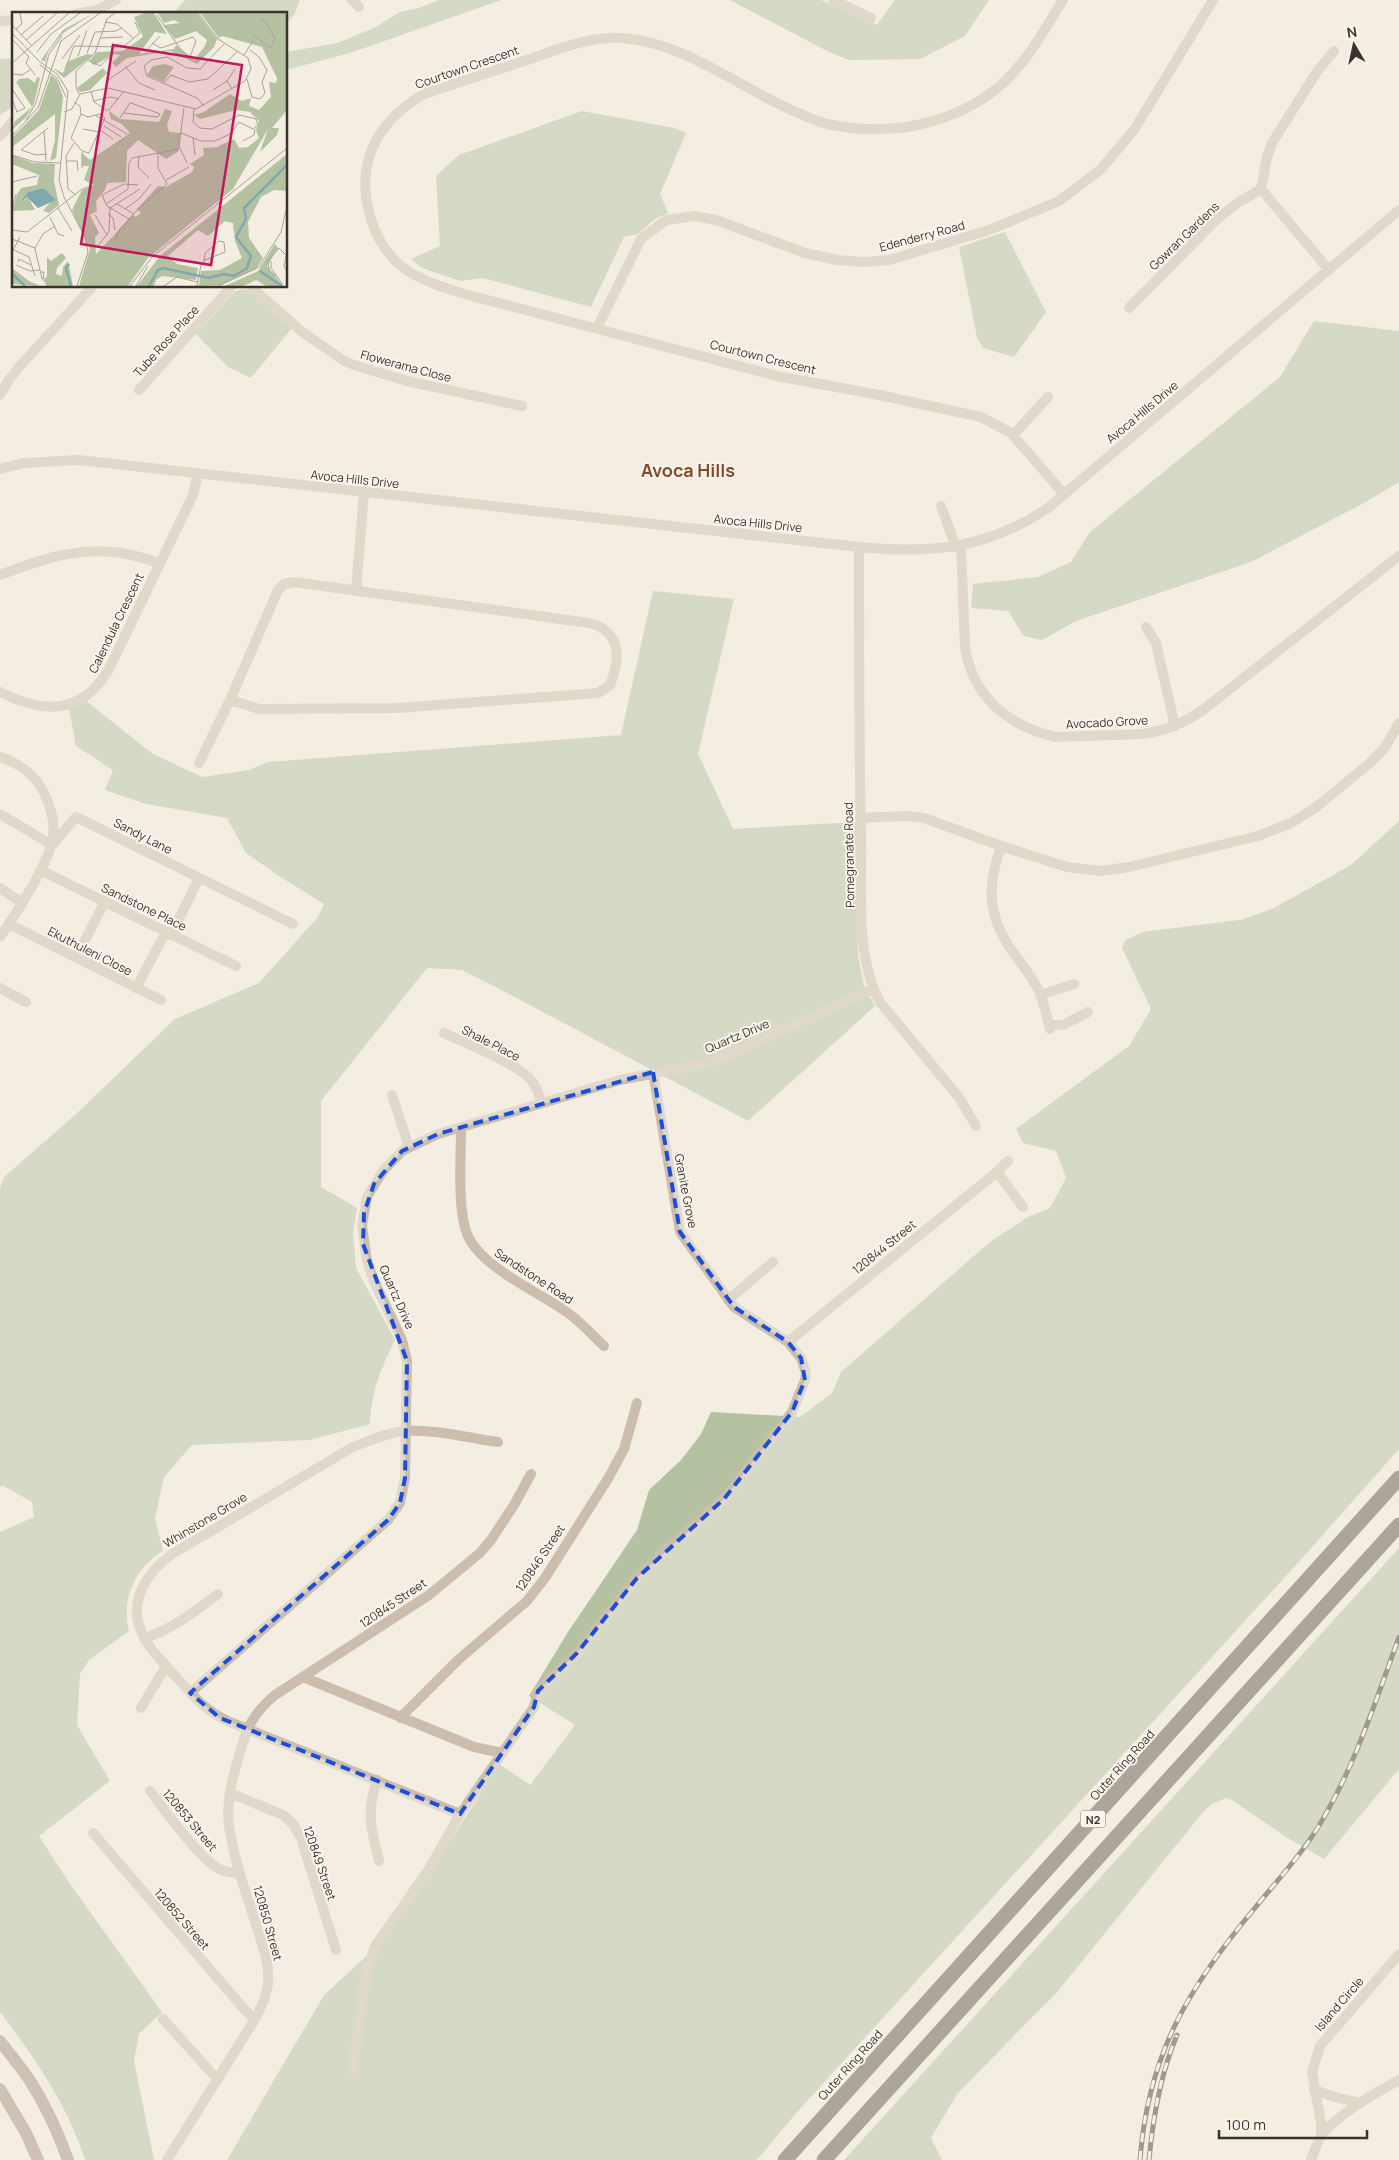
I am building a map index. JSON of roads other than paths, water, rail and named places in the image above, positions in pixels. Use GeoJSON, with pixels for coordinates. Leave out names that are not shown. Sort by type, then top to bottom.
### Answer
{"type":"FeatureCollection","features":[{"type":"Feature","properties":{"kind":"highway","name":"Outer Ring Road"},"geometry":{"type":"LineString","coordinates":[[785,2160],[1399,1478]]}},
{"type":"Feature","properties":{"kind":"highway","name":"N2"},"geometry":{"type":"LineString","coordinates":[[824,2160],[1399,1525]]}},
{"type":"Feature","properties":{"kind":"main road"},"geometry":{"type":"LineString","coordinates":[[0,2041],[37,2093],[58,2133],[68,2160]]}},
{"type":"Feature","properties":{"kind":"main road"},"geometry":{"type":"LineString","coordinates":[[0,2089],[26,2133],[38,2160]]}},
{"type":"Feature","properties":{"kind":"street"},"geometry":{"type":"LineString","coordinates":[[86,12],[96,10],[116,0]]}},
{"type":"Feature","properties":{"kind":"street","name":"Courtown Crescent"},"geometry":{"type":"LineString","coordinates":[[1063,0],[1033,49],[1000,85],[979,100],[957,112],[926,124],[886,129],[856,128],[826,123],[776,103],[690,57],[653,44],[624,38],[592,40],[574,44],[424,94],[408,103],[382,129],[367,161],[365,174],[366,194],[373,226],[378,238],[394,259],[408,271],[445,288],[777,376],[964,412],[998,425],[1013,436],[1064,494]]}},
{"type":"Feature","properties":{"kind":"street","name":"Edenderry Road"},"geometry":{"type":"LineString","coordinates":[[597,328],[641,239],[666,220],[695,216],[716,220],[806,253],[864,262],[889,260],[989,230],[1059,201],[1100,170],[1134,130],[1213,0]]}},
{"type":"Feature","properties":{"kind":"street"},"geometry":{"type":"LineString","coordinates":[[837,1],[871,18]]}},
{"type":"Feature","properties":{"kind":"street"},"geometry":{"type":"LineString","coordinates":[[1329,270],[1262,189],[1266,157],[1272,142],[1318,70],[1334,51]]}},
{"type":"Feature","properties":{"kind":"street"},"geometry":{"type":"LineString","coordinates":[[0,136],[12,122]]}},
{"type":"Feature","properties":{"kind":"street","name":"Gowran Gardens"},"geometry":{"type":"LineString","coordinates":[[1129,308],[1216,219],[1236,204],[1262,189]]}},
{"type":"Feature","properties":{"kind":"street","name":"Avoca Hills Drive"},"geometry":{"type":"LineString","coordinates":[[0,468],[24,463],[59,460],[859,547],[893,550],[929,550],[958,547],[982,541],[1026,523],[1064,494],[1399,210]]}},
{"type":"Feature","properties":{"kind":"street"},"geometry":{"type":"LineString","coordinates":[[0,395],[20,366],[91,288]]}},
{"type":"Feature","properties":{"kind":"street","name":"Tube Rose Place"},"geometry":{"type":"LineString","coordinates":[[139,390],[230,288]]}},
{"type":"Feature","properties":{"kind":"street","name":"Flowerama Close"},"geometry":{"type":"LineString","coordinates":[[252,288],[300,331],[343,360],[354,365],[407,381],[522,406]]}},
{"type":"Feature","properties":{"kind":"street"},"geometry":{"type":"LineString","coordinates":[[1013,436],[1048,397]]}},
{"type":"Feature","properties":{"kind":"street","name":"Calendula Crescent"},"geometry":{"type":"LineString","coordinates":[[0,692],[28,704],[48,707],[68,704],[91,692],[108,671],[193,495],[198,474]]}},
{"type":"Feature","properties":{"kind":"street"},"geometry":{"type":"LineString","coordinates":[[356,591],[364,492]]}},
{"type":"Feature","properties":{"kind":"street","name":"Avocado Grove"},"geometry":{"type":"LineString","coordinates":[[942,506],[958,547],[966,658],[976,684],[982,693],[1001,712],[1019,724],[1056,737],[1142,734],[1174,726],[1203,710],[1399,556]]}},
{"type":"Feature","properties":{"kind":"street","name":"Pomegranate Road"},"geometry":{"type":"LineString","coordinates":[[859,547],[860,818],[865,959],[873,989],[880,1002],[960,1099],[976,1126]]}},
{"type":"Feature","properties":{"kind":"street"},"geometry":{"type":"LineString","coordinates":[[0,575],[38,560],[65,553],[94,551],[121,553],[159,563]]}},
{"type":"Feature","properties":{"kind":"street"},"geometry":{"type":"LineString","coordinates":[[199,763],[230,700],[281,586],[294,582],[602,627],[610,634],[616,650],[612,681],[608,688],[598,693],[398,708],[260,709],[230,700]]}},
{"type":"Feature","properties":{"kind":"street"},"geometry":{"type":"LineString","coordinates":[[1146,627],[1156,643],[1174,726]]}},
{"type":"Feature","properties":{"kind":"street"},"geometry":{"type":"LineString","coordinates":[[860,818],[907,816],[924,818],[1001,846],[1067,867],[1101,871],[1130,867],[1258,836],[1291,823],[1315,808],[1370,763],[1386,746],[1399,723]]}},
{"type":"Feature","properties":{"kind":"street"},"geometry":{"type":"LineString","coordinates":[[0,757],[20,765],[28,771],[43,790],[53,819],[52,845],[40,870],[0,937]]}},
{"type":"Feature","properties":{"kind":"street"},"geometry":{"type":"LineString","coordinates":[[0,814],[52,845]]}},
{"type":"Feature","properties":{"kind":"street","name":"Sandy Lane"},"geometry":{"type":"LineString","coordinates":[[52,845],[76,817],[292,924]]}},
{"type":"Feature","properties":{"kind":"street"},"geometry":{"type":"LineString","coordinates":[[1001,846],[992,880],[991,894],[994,917],[1010,948],[1040,995],[1050,1027],[1063,1024],[1088,1012]]}},
{"type":"Feature","properties":{"kind":"street","name":"Sandstone Place"},"geometry":{"type":"LineString","coordinates":[[40,870],[236,966]]}},
{"type":"Feature","properties":{"kind":"street"},"geometry":{"type":"LineString","coordinates":[[136,988],[199,878]]}},
{"type":"Feature","properties":{"kind":"street"},"geometry":{"type":"LineString","coordinates":[[0,888],[21,902]]}},
{"type":"Feature","properties":{"kind":"street"},"geometry":{"type":"LineString","coordinates":[[76,958],[105,901]]}},
{"type":"Feature","properties":{"kind":"street","name":"Ekuthuleni Close"},"geometry":{"type":"LineString","coordinates":[[8,924],[161,1000]]}},
{"type":"Feature","properties":{"kind":"street"},"geometry":{"type":"LineString","coordinates":[[1040,995],[1074,984]]}},
{"type":"Feature","properties":{"kind":"street"},"geometry":{"type":"LineString","coordinates":[[0,988],[26,1002]]}},
{"type":"Feature","properties":{"kind":"street","name":"Quartz Drive"},"geometry":{"type":"LineString","coordinates":[[190,1693],[388,1520],[400,1503],[405,1478],[406,1355],[396,1325],[374,1281],[367,1260],[362,1226],[368,1197],[374,1184],[393,1159],[409,1147],[438,1134],[541,1102],[653,1072],[697,1065],[723,1057],[873,989]]}},
{"type":"Feature","properties":{"kind":"street","name":"Shale Place"},"geometry":{"type":"LineString","coordinates":[[444,1033],[526,1075],[535,1086],[541,1102]]}},
{"type":"Feature","properties":{"kind":"street","name":"Granite Grove"},"geometry":{"type":"LineString","coordinates":[[502,1753],[534,1707],[538,1692],[577,1653],[637,1578],[665,1550],[724,1499],[792,1412],[805,1380],[806,1373],[801,1358],[788,1342],[745,1316],[728,1300],[680,1232],[653,1072]]}},
{"type":"Feature","properties":{"kind":"street"},"geometry":{"type":"LineString","coordinates":[[392,1096],[409,1147]]}},
{"type":"Feature","properties":{"kind":"street","name":"Sandstone Road"},"geometry":{"type":"LineString","coordinates":[[461,1128],[464,1222],[472,1244],[478,1253],[491,1263],[568,1313],[604,1346]]}},
{"type":"Feature","properties":{"kind":"street","name":"120844 Street"},"geometry":{"type":"LineString","coordinates":[[788,1342],[997,1172],[1008,1160]]}},
{"type":"Feature","properties":{"kind":"street"},"geometry":{"type":"LineString","coordinates":[[997,1172],[1023,1207]]}},
{"type":"Feature","properties":{"kind":"street"},"geometry":{"type":"LineString","coordinates":[[728,1300],[773,1262]]}},
{"type":"Feature","properties":{"kind":"street","name":"120846 Street"},"geometry":{"type":"LineString","coordinates":[[400,1718],[458,1660],[527,1601],[545,1578],[609,1477],[624,1449],[637,1403]]}},
{"type":"Feature","properties":{"kind":"street","name":"Whinstone Grove"},"geometry":{"type":"LineString","coordinates":[[460,1814],[436,1806],[210,1712],[190,1693],[144,1638],[138,1621],[140,1592],[149,1575],[162,1561],[354,1447],[370,1440],[405,1431],[453,1434],[498,1442]]}},
{"type":"Feature","properties":{"kind":"street","name":"120845 Street"},"geometry":{"type":"LineString","coordinates":[[246,1728],[265,1704],[288,1686],[429,1595],[480,1552],[504,1519],[531,1474]]}},
{"type":"Feature","properties":{"kind":"street"},"geometry":{"type":"LineString","coordinates":[[144,1638],[160,1633],[181,1622],[218,1594]]}},
{"type":"Feature","properties":{"kind":"street"},"geometry":{"type":"LineString","coordinates":[[141,1708],[166,1666]]}},
{"type":"Feature","properties":{"kind":"street"},"geometry":{"type":"LineString","coordinates":[[303,1677],[474,1747],[502,1753],[460,1814],[429,1869],[375,1946],[366,1972],[353,2070]]}},
{"type":"Feature","properties":{"kind":"street","name":"120850 Street"},"geometry":{"type":"LineString","coordinates":[[168,2160],[255,2020],[265,1999],[268,1970],[266,1957],[240,1873],[228,1808],[246,1728]]}},
{"type":"Feature","properties":{"kind":"street"},"geometry":{"type":"LineString","coordinates":[[377,1780],[370,1805],[370,1817],[379,1860]]}},
{"type":"Feature","properties":{"kind":"street","name":"120853 Street"},"geometry":{"type":"LineString","coordinates":[[150,1791],[179,1828],[213,1865],[220,1870],[240,1873]]}},
{"type":"Feature","properties":{"kind":"street","name":"120849 Street"},"geometry":{"type":"LineString","coordinates":[[230,1793],[283,1815],[294,1824],[301,1838],[336,1950]]}},
{"type":"Feature","properties":{"kind":"street","name":"120852 Street"},"geometry":{"type":"LineString","coordinates":[[93,1832],[255,2020]]}},
{"type":"Feature","properties":{"kind":"street","name":"Island Circle"},"geometry":{"type":"LineString","coordinates":[[1321,2136],[1321,2124],[1312,2072],[1320,2046],[1399,1954]]}},
{"type":"Feature","properties":{"kind":"street"},"geometry":{"type":"LineString","coordinates":[[163,2018],[218,2080]]}},
{"type":"Feature","properties":{"kind":"street","name":"Island Circle"},"geometry":{"type":"LineString","coordinates":[[1311,2160],[1321,2136],[1337,2120],[1399,2080]]}},
{"type":"Feature","properties":{"kind":"street"},"geometry":{"type":"LineString","coordinates":[[1314,2090],[1335,2098],[1361,2103]]}},
{"type":"Feature","properties":{"kind":"railway"},"geometry":{"type":"LineString","coordinates":[[1140,2160],[1144,2122],[1152,2088],[1162,2055],[1175,2025],[1209,1967],[1230,1938],[1301,1852],[1329,1809],[1362,1737],[1399,1637]]}},
{"type":"Feature","properties":{"kind":"railway"},"geometry":{"type":"LineString","coordinates":[[1149,2160],[1158,2096],[1166,2065],[1177,2035]]}},
{"type":"Feature","properties":{"kind":"district","name":"Avoca Hills"},"geometry":{"type":"Point","coordinates":[688,470]}}]}
